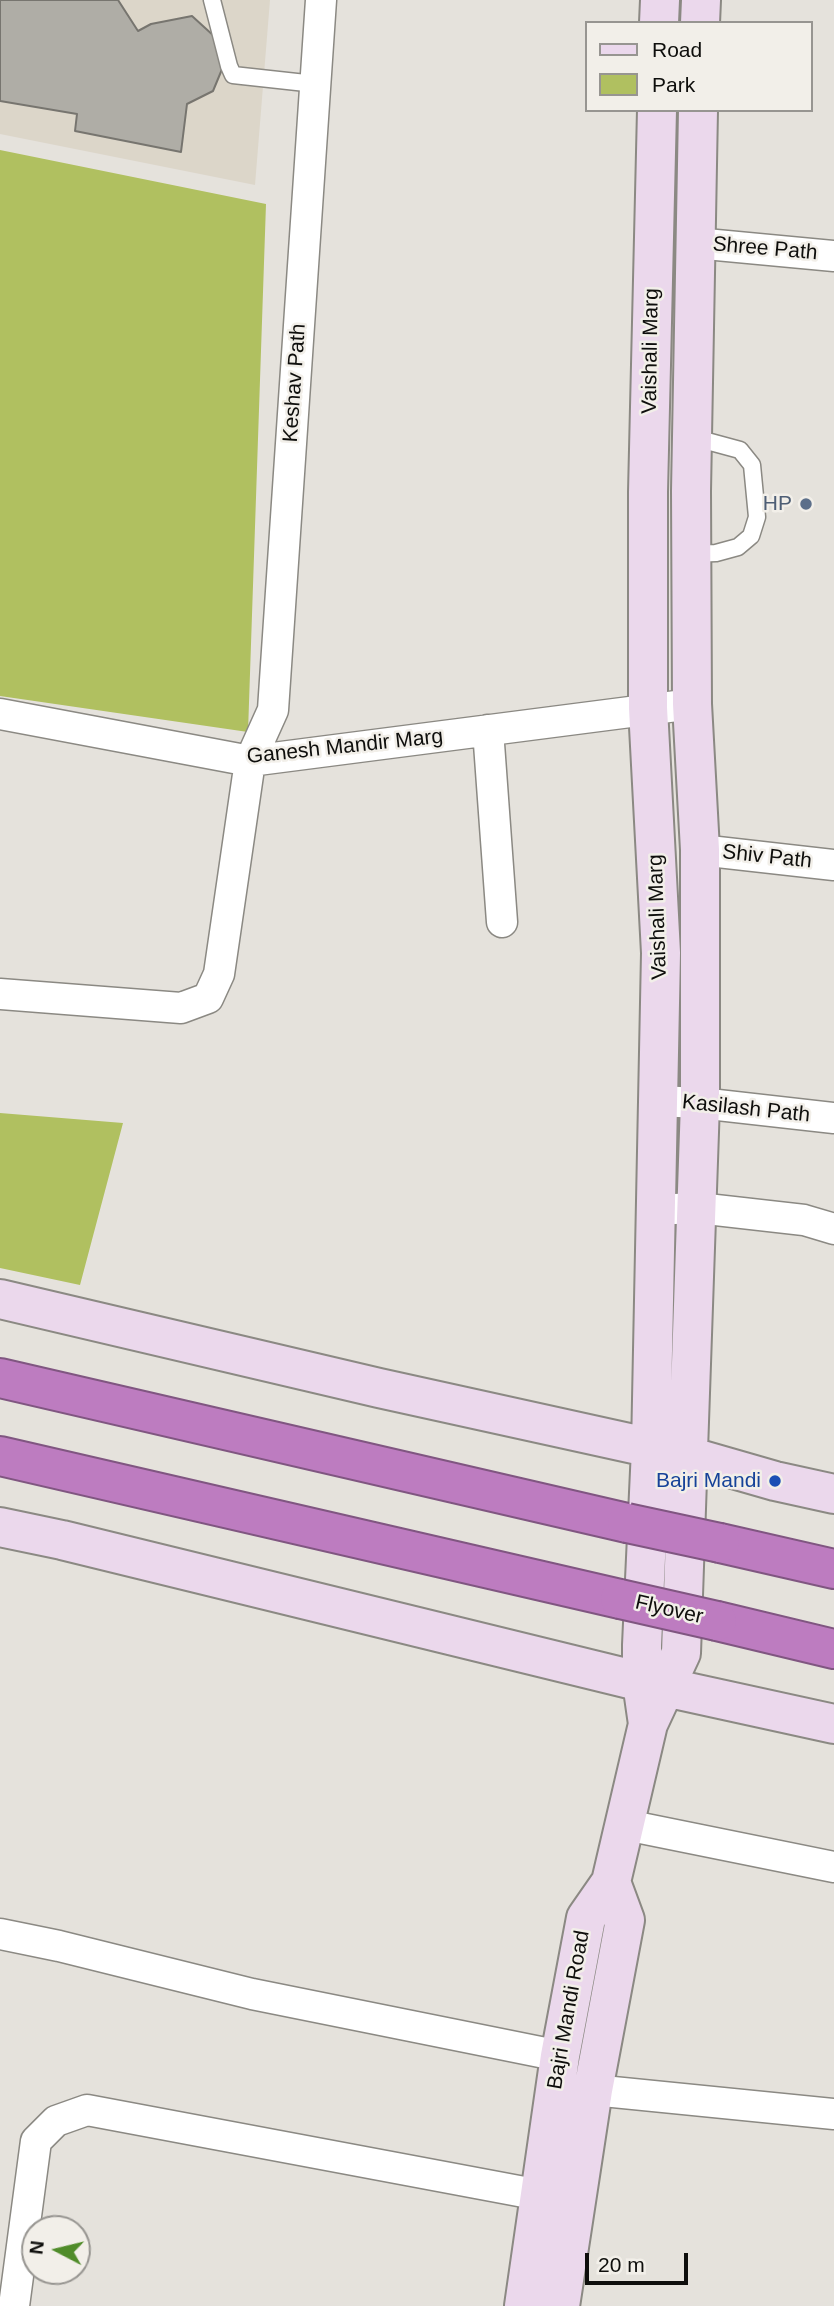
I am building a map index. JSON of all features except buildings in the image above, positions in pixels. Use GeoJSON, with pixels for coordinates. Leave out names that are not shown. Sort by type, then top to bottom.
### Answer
{"type":"FeatureCollection","features":[{"type":"Feature","properties":{"kind":"highway"},"geometry":{"type":"LineString","coordinates":[[0,1378],[834,1569]]}},
{"type":"Feature","properties":{"kind":"highway","name":"Flyover"},"geometry":{"type":"LineString","coordinates":[[0,1456],[834,1649]]}},
{"type":"Feature","properties":{"kind":"street","name":"Keshav Path"},"geometry":{"type":"LineString","coordinates":[[0,994],[181,1008],[208,998],[219,974],[250,761],[273,710],[321,0]]}},
{"type":"Feature","properties":{"kind":"street"},"geometry":{"type":"LineString","coordinates":[[659,21],[660,0]]}},
{"type":"Feature","properties":{"kind":"street"},"geometry":{"type":"LineString","coordinates":[[700,21],[701,0]]}},
{"type":"Feature","properties":{"kind":"street","name":"Vaishali Marg"},"geometry":{"type":"LineString","coordinates":[[649,1724],[654,1685],[651,1449],[661,953],[648,708],[648,492],[657,112]]}},
{"type":"Feature","properties":{"kind":"street","name":"Vaishali Marg"},"geometry":{"type":"LineString","coordinates":[[654,1685],[681,1653],[698,1208],[700,850],[692,704],[691,491],[698,112]]}},
{"type":"Feature","properties":{"kind":"street","name":"Shree Path"},"geometry":{"type":"LineString","coordinates":[[695,243],[834,256]]}},
{"type":"Feature","properties":{"kind":"street"},"geometry":{"type":"LineString","coordinates":[[648,492],[691,491]]}},
{"type":"Feature","properties":{"kind":"street","name":"Ganesh Mandir Marg"},"geometry":{"type":"LineString","coordinates":[[0,714],[250,761],[692,704]]}},
{"type":"Feature","properties":{"kind":"street"},"geometry":{"type":"LineString","coordinates":[[488,730],[502,922]]}},
{"type":"Feature","properties":{"kind":"street","name":"Shiv Path"},"geometry":{"type":"LineString","coordinates":[[700,850],[834,865]]}},
{"type":"Feature","properties":{"kind":"street","name":"Kasilash Path"},"geometry":{"type":"LineString","coordinates":[[658,1101],[834,1118]]}},
{"type":"Feature","properties":{"kind":"street"},"geometry":{"type":"LineString","coordinates":[[656,1210],[698,1208],[804,1220],[834,1229]]}},
{"type":"Feature","properties":{"kind":"street"},"geometry":{"type":"LineString","coordinates":[[0,1299],[688,1456],[775,1481],[834,1494]]}},
{"type":"Feature","properties":{"kind":"street"},"geometry":{"type":"LineString","coordinates":[[0,1527],[654,1685],[834,1724]]}},
{"type":"Feature","properties":{"kind":"street","name":"Bajri Mandi Road"},"geometry":{"type":"LineString","coordinates":[[524,2306],[560,2056],[586,1918],[611,1882],[649,1724]]}},
{"type":"Feature","properties":{"kind":"street"},"geometry":{"type":"LineString","coordinates":[[626,1825],[834,1867]]}},
{"type":"Feature","properties":{"kind":"street"},"geometry":{"type":"LineString","coordinates":[[560,2306],[593,2090],[625,1920],[611,1882]]}},
{"type":"Feature","properties":{"kind":"street"},"geometry":{"type":"LineString","coordinates":[[0,1934],[252,1994],[560,2056]]}},
{"type":"Feature","properties":{"kind":"street"},"geometry":{"type":"LineString","coordinates":[[593,2090],[834,2114]]}},
{"type":"Feature","properties":{"kind":"street"},"geometry":{"type":"LineString","coordinates":[[14,2306],[36,2141],[56,2121],[87,2110],[540,2195]]}},
{"type":"Feature","properties":{"kind":"lane"},"geometry":{"type":"LineString","coordinates":[[212,0],[233,75],[315,84]]}},
{"type":"Feature","properties":{"kind":"lane"},"geometry":{"type":"LineString","coordinates":[[692,437],[740,450],[752,465],[757,517],[751,536],[738,547],[716,553],[692,554]]}},
{"type":"Feature","properties":{"kind":"shaded area"},"geometry":{"type":"Polygon","coordinates":[[[0,0],[270,0],[255,185],[0,134],[0,0]]]}},
{"type":"Feature","properties":{"kind":"green space"},"geometry":{"type":"Polygon","coordinates":[[[0,150],[266,204],[248,732],[0,696],[0,150]]]}},
{"type":"Feature","properties":{"kind":"green space"},"geometry":{"type":"Polygon","coordinates":[[[0,1113],[123,1123],[80,1285],[0,1268],[0,1113]]]}},
{"type":"Feature","properties":{"kind":"place","name":"HP"},"geometry":{"type":"Point","coordinates":[806,504]}},
{"type":"Feature","properties":{"kind":"place","name":"Bajri Mandi"},"geometry":{"type":"Point","coordinates":[775,1481]}}]}
